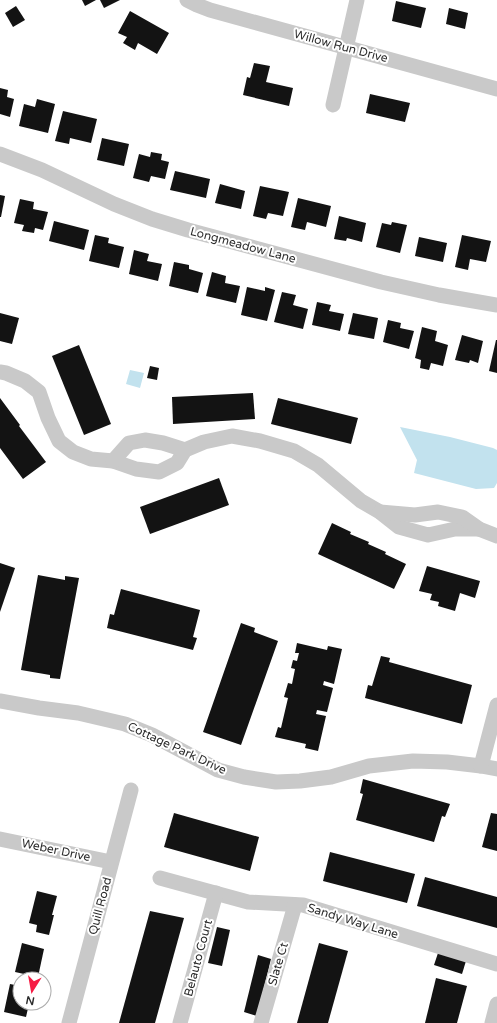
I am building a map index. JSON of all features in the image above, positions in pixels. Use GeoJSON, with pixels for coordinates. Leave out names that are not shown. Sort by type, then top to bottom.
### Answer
{"type":"FeatureCollection","features":[{"type":"Feature","properties":{"kind":"street","name":"Willow Run Drive"},"geometry":{"type":"LineString","coordinates":[[187,0],[210,10],[497,89]]}},
{"type":"Feature","properties":{"kind":"street"},"geometry":{"type":"LineString","coordinates":[[333,105],[357,0]]}},
{"type":"Feature","properties":{"kind":"street","name":"Longmeadow Lane"},"geometry":{"type":"LineString","coordinates":[[0,154],[42,170],[114,204],[174,226],[381,282],[438,295],[497,305]]}},
{"type":"Feature","properties":{"kind":"street"},"geometry":{"type":"LineString","coordinates":[[0,372],[25,381],[39,392],[48,418],[59,441],[73,452],[91,459],[113,461],[136,469],[159,472],[177,463],[185,450],[204,442],[232,436],[260,441],[294,451],[318,465],[361,501],[380,512],[400,527],[428,535],[455,529],[479,528]]}},
{"type":"Feature","properties":{"kind":"street"},"geometry":{"type":"LineString","coordinates":[[113,461],[129,444],[145,440],[163,443],[185,450]]}},
{"type":"Feature","properties":{"kind":"street"},"geometry":{"type":"LineString","coordinates":[[380,512],[415,515],[438,512],[462,516],[479,528],[497,536]]}},
{"type":"Feature","properties":{"kind":"street","name":"Cottage Park Drive"},"geometry":{"type":"LineString","coordinates":[[0,701],[78,713],[125,724],[152,735],[218,770],[244,777],[276,782],[300,782],[369,766],[413,761],[447,762],[497,769]]}},
{"type":"Feature","properties":{"kind":"street"},"geometry":{"type":"LineString","coordinates":[[482,766],[497,705]]}},
{"type":"Feature","properties":{"kind":"street","name":"Quill Road"},"geometry":{"type":"LineString","coordinates":[[69,1023],[131,790]]}},
{"type":"Feature","properties":{"kind":"street","name":"Weber Drive"},"geometry":{"type":"LineString","coordinates":[[0,838],[112,862]]}},
{"type":"Feature","properties":{"kind":"street","name":"Sandy Way Lane"},"geometry":{"type":"LineString","coordinates":[[160,878],[248,902],[303,906],[497,964]]}},
{"type":"Feature","properties":{"kind":"street","name":"Belauto Court"},"geometry":{"type":"LineString","coordinates":[[180,1023],[216,893]]}},
{"type":"Feature","properties":{"kind":"street","name":"Slate Ct"},"geometry":{"type":"LineString","coordinates":[[261,1023],[295,905]]}},
{"type":"Feature","properties":{"kind":"street"},"geometry":{"type":"LineString","coordinates":[[492,1023],[497,1004]]}},
{"type":"Feature","properties":{"kind":"water"},"geometry":{"type":"Polygon","coordinates":[[[130,370],[144,373],[140,388],[126,384],[130,370]]]}},
{"type":"Feature","properties":{"kind":"water"},"geometry":{"type":"Polygon","coordinates":[[[400,427],[450,437],[497,450],[497,483],[494,488],[476,489],[414,473],[417,460],[400,427]]]}},
{"type":"Feature","properties":{"kind":"building"},"geometry":{"type":"Polygon","coordinates":[[[82,0],[96,0],[85,6],[82,0]]]}},
{"type":"Feature","properties":{"kind":"building"},"geometry":{"type":"Polygon","coordinates":[[[100,0],[120,0],[104,8],[100,0]]]}},
{"type":"Feature","properties":{"kind":"building"},"geometry":{"type":"Polygon","coordinates":[[[396,1],[426,8],[421,28],[392,21],[396,1]]]}},
{"type":"Feature","properties":{"kind":"building"},"geometry":{"type":"Polygon","coordinates":[[[16,6],[25,20],[13,27],[5,13],[16,6]]]}},
{"type":"Feature","properties":{"kind":"building"},"geometry":{"type":"Polygon","coordinates":[[[449,8],[468,13],[465,29],[446,24],[449,8]]]}},
{"type":"Feature","properties":{"kind":"building"},"geometry":{"type":"Polygon","coordinates":[[[130,11],[169,33],[157,54],[138,43],[135,50],[123,43],[127,37],[118,33],[130,11]]]}},
{"type":"Feature","properties":{"kind":"building"},"geometry":{"type":"Polygon","coordinates":[[[254,63],[270,66],[266,82],[293,88],[289,106],[243,95],[247,77],[250,78],[254,63]]]}},
{"type":"Feature","properties":{"kind":"building"},"geometry":{"type":"Polygon","coordinates":[[[0,88],[8,90],[7,97],[14,99],[10,117],[0,114],[0,88]]]}},
{"type":"Feature","properties":{"kind":"building"},"geometry":{"type":"Polygon","coordinates":[[[370,94],[410,103],[405,122],[366,113],[370,94]]]}},
{"type":"Feature","properties":{"kind":"building"},"geometry":{"type":"Polygon","coordinates":[[[37,99],[55,104],[48,133],[19,126],[24,104],[35,107],[37,99]]]}},
{"type":"Feature","properties":{"kind":"building"},"geometry":{"type":"Polygon","coordinates":[[[63,111],[97,119],[91,143],[70,138],[69,144],[55,141],[63,111]]]}},
{"type":"Feature","properties":{"kind":"building"},"geometry":{"type":"Polygon","coordinates":[[[102,138],[129,144],[124,166],[97,160],[102,138]]]}},
{"type":"Feature","properties":{"kind":"building"},"geometry":{"type":"Polygon","coordinates":[[[151,152],[162,154],[161,160],[169,162],[165,179],[151,176],[149,182],[133,178],[139,154],[150,157],[151,152]]]}},
{"type":"Feature","properties":{"kind":"building"},"geometry":{"type":"Polygon","coordinates":[[[175,171],[210,179],[206,198],[170,190],[175,171]]]}},
{"type":"Feature","properties":{"kind":"building"},"geometry":{"type":"Polygon","coordinates":[[[220,184],[245,191],[241,209],[215,203],[220,184]]]}},
{"type":"Feature","properties":{"kind":"building"},"geometry":{"type":"Polygon","coordinates":[[[260,186],[289,192],[283,216],[268,213],[266,219],[253,216],[260,186]]]}},
{"type":"Feature","properties":{"kind":"building"},"geometry":{"type":"Polygon","coordinates":[[[0,195],[5,196],[1,217],[0,217],[0,195]]]}},
{"type":"Feature","properties":{"kind":"building"},"geometry":{"type":"Polygon","coordinates":[[[298,198],[331,206],[326,227],[307,222],[305,230],[291,227],[298,198]]]}},
{"type":"Feature","properties":{"kind":"building"},"geometry":{"type":"Polygon","coordinates":[[[20,199],[34,202],[33,209],[48,212],[43,230],[35,228],[34,233],[22,231],[24,225],[14,223],[20,199]]]}},
{"type":"Feature","properties":{"kind":"building"},"geometry":{"type":"Polygon","coordinates":[[[339,216],[366,223],[362,242],[347,238],[346,241],[334,239],[339,216]]]}},
{"type":"Feature","properties":{"kind":"building"},"geometry":{"type":"Polygon","coordinates":[[[54,221],[89,230],[84,250],[49,241],[54,221]]]}},
{"type":"Feature","properties":{"kind":"building"},"geometry":{"type":"Polygon","coordinates":[[[392,222],[407,225],[400,253],[376,247],[382,223],[391,225],[392,222]]]}},
{"type":"Feature","properties":{"kind":"building"},"geometry":{"type":"Polygon","coordinates":[[[95,235],[109,238],[108,243],[124,247],[119,268],[89,261],[95,235]]]}},
{"type":"Feature","properties":{"kind":"building"},"geometry":{"type":"Polygon","coordinates":[[[462,235],[491,241],[486,262],[470,259],[468,270],[455,267],[462,235]]]}},
{"type":"Feature","properties":{"kind":"building"},"geometry":{"type":"Polygon","coordinates":[[[419,237],[447,243],[443,262],[415,256],[419,237]]]}},
{"type":"Feature","properties":{"kind":"building"},"geometry":{"type":"Polygon","coordinates":[[[134,250],[149,254],[147,261],[162,264],[158,281],[129,274],[134,250]]]}},
{"type":"Feature","properties":{"kind":"building"},"geometry":{"type":"Polygon","coordinates":[[[174,262],[189,265],[189,269],[203,273],[198,293],[169,286],[174,262]]]}},
{"type":"Feature","properties":{"kind":"building"},"geometry":{"type":"Polygon","coordinates":[[[212,272],[226,276],[225,283],[240,286],[236,303],[206,296],[212,272]]]}},
{"type":"Feature","properties":{"kind":"building"},"geometry":{"type":"Polygon","coordinates":[[[247,287],[265,291],[265,287],[275,290],[267,321],[241,315],[247,287]]]}},
{"type":"Feature","properties":{"kind":"building"},"geometry":{"type":"Polygon","coordinates":[[[282,292],[296,295],[293,305],[308,309],[303,329],[274,322],[282,292]]]}},
{"type":"Feature","properties":{"kind":"building"},"geometry":{"type":"Polygon","coordinates":[[[317,302],[331,305],[329,311],[344,314],[340,331],[312,325],[317,302]]]}},
{"type":"Feature","properties":{"kind":"building"},"geometry":{"type":"Polygon","coordinates":[[[0,313],[19,318],[12,344],[0,341],[0,313]]]}},
{"type":"Feature","properties":{"kind":"building"},"geometry":{"type":"Polygon","coordinates":[[[353,313],[378,318],[374,339],[348,334],[353,313]]]}},
{"type":"Feature","properties":{"kind":"building"},"geometry":{"type":"Polygon","coordinates":[[[388,320],[401,323],[400,328],[414,331],[409,349],[383,342],[388,320]]]}},
{"type":"Feature","properties":{"kind":"building"},"geometry":{"type":"Polygon","coordinates":[[[422,327],[437,331],[435,341],[448,345],[443,366],[431,363],[429,370],[420,368],[421,360],[415,358],[422,327]]]}},
{"type":"Feature","properties":{"kind":"building"},"geometry":{"type":"Polygon","coordinates":[[[462,335],[483,341],[478,363],[470,360],[469,363],[455,360],[462,335]]]}},
{"type":"Feature","properties":{"kind":"building"},"geometry":{"type":"Polygon","coordinates":[[[497,340],[497,373],[489,371],[497,340]]]}},
{"type":"Feature","properties":{"kind":"building"},"geometry":{"type":"Polygon","coordinates":[[[79,345],[111,424],[84,435],[52,356],[79,345]]]}},
{"type":"Feature","properties":{"kind":"building"},"geometry":{"type":"Polygon","coordinates":[[[150,366],[159,368],[157,380],[147,378],[150,366]]]}},
{"type":"Feature","properties":{"kind":"building"},"geometry":{"type":"Polygon","coordinates":[[[253,393],[255,419],[173,424],[172,397],[253,393]]]}},
{"type":"Feature","properties":{"kind":"building"},"geometry":{"type":"Polygon","coordinates":[[[0,398],[46,462],[23,479],[0,448],[0,398]]]}},
{"type":"Feature","properties":{"kind":"building"},"geometry":{"type":"Polygon","coordinates":[[[278,398],[358,418],[351,444],[271,424],[278,398]]]}},
{"type":"Feature","properties":{"kind":"building"},"geometry":{"type":"Polygon","coordinates":[[[219,478],[229,505],[150,534],[140,507],[219,478]]]}},
{"type":"Feature","properties":{"kind":"building"},"geometry":{"type":"Polygon","coordinates":[[[332,523],[351,532],[350,534],[369,542],[368,544],[386,552],[385,554],[406,564],[394,589],[318,554],[332,523]]]}},
{"type":"Feature","properties":{"kind":"building"},"geometry":{"type":"Polygon","coordinates":[[[0,563],[15,568],[0,612],[0,563]]]}},
{"type":"Feature","properties":{"kind":"building"},"geometry":{"type":"Polygon","coordinates":[[[427,566],[480,581],[475,598],[460,593],[455,611],[438,606],[439,602],[430,600],[432,594],[419,591],[427,566]]]}},
{"type":"Feature","properties":{"kind":"building"},"geometry":{"type":"Polygon","coordinates":[[[38,575],[65,580],[65,576],[79,578],[60,679],[50,678],[50,675],[21,670],[38,575]]]}},
{"type":"Feature","properties":{"kind":"building"},"geometry":{"type":"Polygon","coordinates":[[[121,589],[200,610],[193,637],[197,638],[193,650],[107,628],[110,614],[114,615],[121,589]]]}},
{"type":"Feature","properties":{"kind":"building"},"geometry":{"type":"Polygon","coordinates":[[[241,623],[255,628],[254,632],[278,641],[241,745],[203,732],[241,623]]]}},
{"type":"Feature","properties":{"kind":"building"},"geometry":{"type":"Polygon","coordinates":[[[297,643],[327,650],[328,646],[342,649],[334,684],[324,681],[323,685],[333,688],[327,712],[317,710],[316,714],[326,716],[318,751],[305,748],[306,744],[275,737],[278,727],[281,728],[288,698],[284,697],[288,683],[292,684],[295,669],[291,668],[293,660],[297,661],[299,653],[295,653],[297,643]]]}},
{"type":"Feature","properties":{"kind":"building"},"geometry":{"type":"Polygon","coordinates":[[[381,656],[390,658],[389,662],[472,685],[462,724],[365,698],[368,685],[372,686],[381,656]]]}},
{"type":"Feature","properties":{"kind":"building"},"geometry":{"type":"Polygon","coordinates":[[[363,779],[450,804],[445,817],[442,816],[434,842],[356,820],[363,794],[360,793],[363,779]]]}},
{"type":"Feature","properties":{"kind":"building"},"geometry":{"type":"Polygon","coordinates":[[[174,813],[259,837],[250,871],[164,847],[174,813]]]}},
{"type":"Feature","properties":{"kind":"building"},"geometry":{"type":"Polygon","coordinates":[[[491,813],[497,814],[497,851],[482,847],[491,813]]]}},
{"type":"Feature","properties":{"kind":"building"},"geometry":{"type":"Polygon","coordinates":[[[330,852],[415,874],[407,903],[323,881],[330,852]]]}},
{"type":"Feature","properties":{"kind":"building"},"geometry":{"type":"Polygon","coordinates":[[[425,877],[497,897],[497,928],[417,906],[425,877]]]}},
{"type":"Feature","properties":{"kind":"building"},"geometry":{"type":"Polygon","coordinates":[[[37,891],[57,896],[49,935],[36,932],[37,925],[29,923],[37,891]]]}},
{"type":"Feature","properties":{"kind":"building"},"geometry":{"type":"Polygon","coordinates":[[[150,911],[184,918],[155,1023],[119,1023],[150,911]]]}},
{"type":"Feature","properties":{"kind":"building"},"geometry":{"type":"Polygon","coordinates":[[[217,927],[230,930],[222,966],[208,963],[217,927]]]}},
{"type":"Feature","properties":{"kind":"building"},"geometry":{"type":"Polygon","coordinates":[[[22,943],[44,949],[39,971],[15,971],[22,943]]]}},
{"type":"Feature","properties":{"kind":"building"},"geometry":{"type":"Polygon","coordinates":[[[319,943],[348,951],[328,1023],[297,1023],[319,943]]]}},
{"type":"Feature","properties":{"kind":"building"},"geometry":{"type":"Polygon","coordinates":[[[438,953],[466,961],[462,974],[434,965],[438,953]]]}},
{"type":"Feature","properties":{"kind":"building"},"geometry":{"type":"Polygon","coordinates":[[[258,955],[271,959],[257,1016],[244,1012],[258,955]]]}},
{"type":"Feature","properties":{"kind":"building"},"geometry":{"type":"Polygon","coordinates":[[[436,978],[467,986],[457,1023],[425,1023],[436,978]]]}},
{"type":"Feature","properties":{"kind":"building"},"geometry":{"type":"Polygon","coordinates":[[[10,984],[12,984],[12,1011],[27,1011],[26,1017],[4,1012],[10,984]]]}}]}
